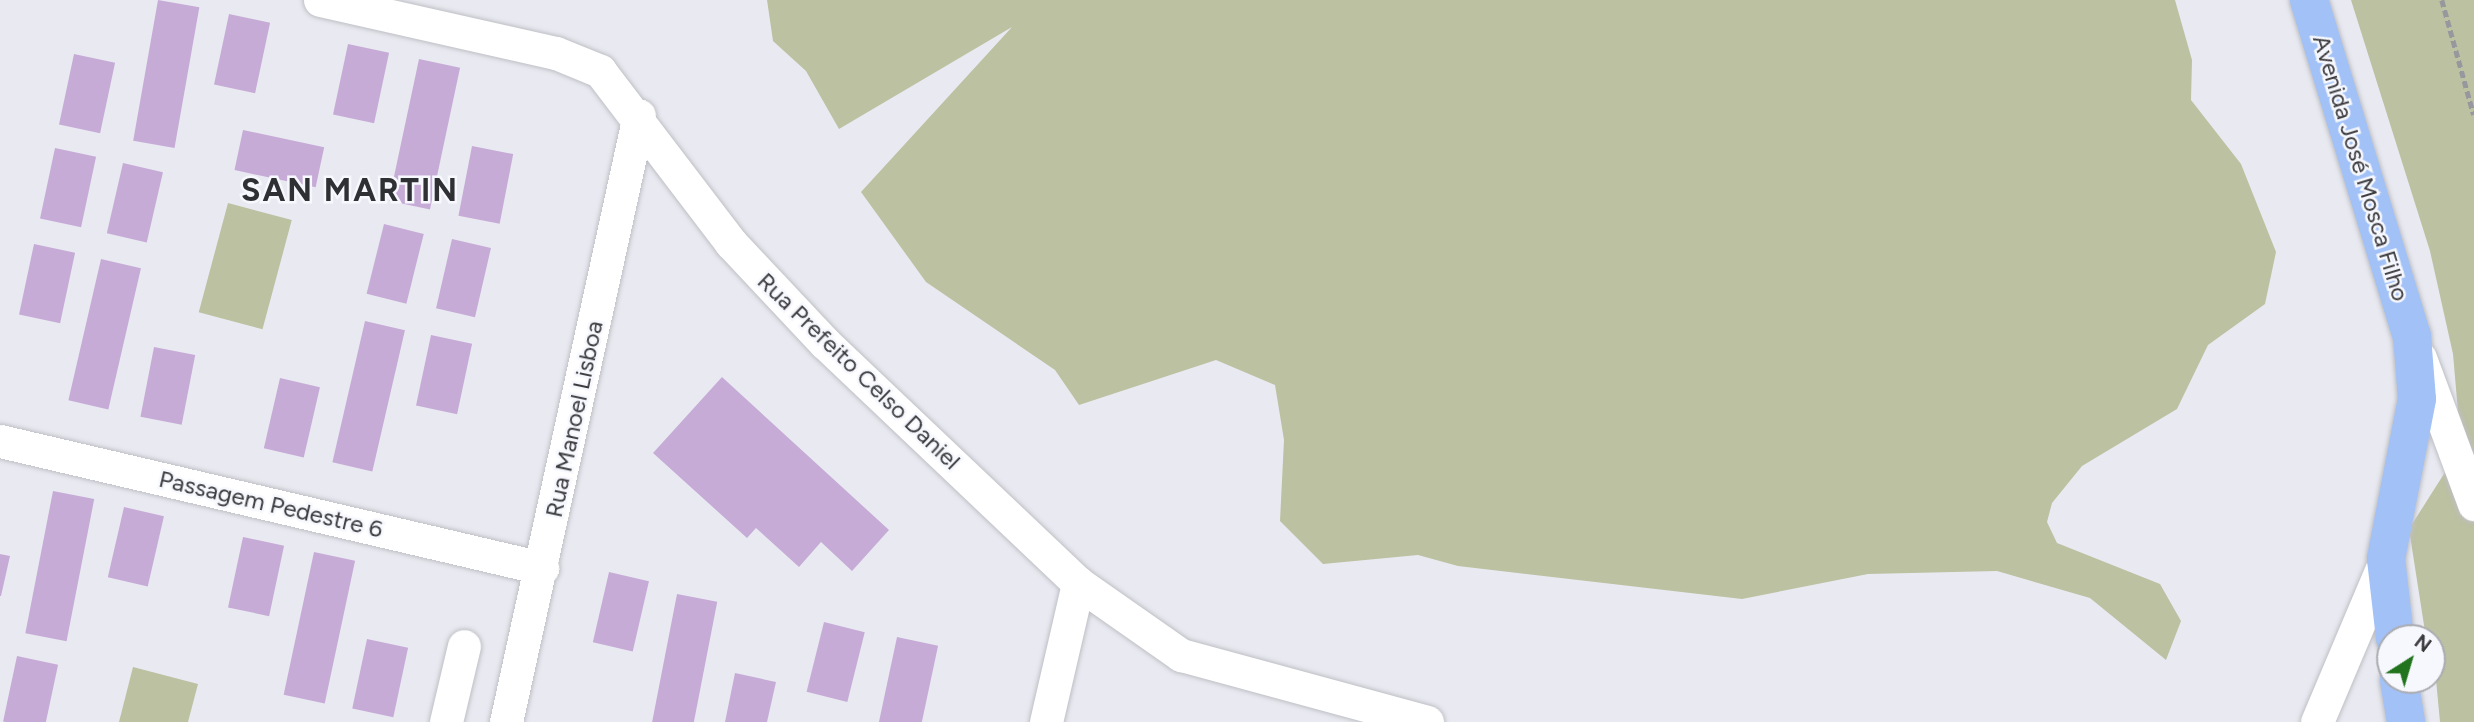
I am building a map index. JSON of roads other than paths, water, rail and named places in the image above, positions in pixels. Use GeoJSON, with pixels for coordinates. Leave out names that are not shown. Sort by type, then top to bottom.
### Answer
{"type":"FeatureCollection","features":[{"type":"Feature","properties":{"kind":"main road","name":"Avenida José Mosca Filho"},"geometry":{"type":"LineString","coordinates":[[2309,0],[2412,336],[2417,399],[2386,559],[2393,624]]}},
{"type":"Feature","properties":{"kind":"main road"},"geometry":{"type":"LineString","coordinates":[[2401,694],[2406,722]]}},
{"type":"Feature","properties":{"kind":"street","name":"Rua Prefeito Celso Daniel"},"geometry":{"type":"LineString","coordinates":[[320,0],[556,53],[600,71],[639,115],[731,243],[825,343],[1079,583],[1181,655],[1427,722]]}},
{"type":"Feature","properties":{"kind":"street","name":"Rua Manoel Lisboa"},"geometry":{"type":"LineString","coordinates":[[506,722],[542,568],[639,115]]}},
{"type":"Feature","properties":{"kind":"street"},"geometry":{"type":"LineString","coordinates":[[2412,336],[2474,504]]}},
{"type":"Feature","properties":{"kind":"street","name":"Passagem Pedestre 6"},"geometry":{"type":"LineString","coordinates":[[0,441],[542,568]]}},
{"type":"Feature","properties":{"kind":"street"},"geometry":{"type":"LineString","coordinates":[[2317,722],[2386,559]]}},
{"type":"Feature","properties":{"kind":"street"},"geometry":{"type":"LineString","coordinates":[[1046,722],[1079,583]]}},
{"type":"Feature","properties":{"kind":"street"},"geometry":{"type":"LineString","coordinates":[[446,722],[464,646]]}},
{"type":"Feature","properties":{"kind":"district","name":"SAN MARTIN"},"geometry":{"type":"Point","coordinates":[350,190]}}]}
